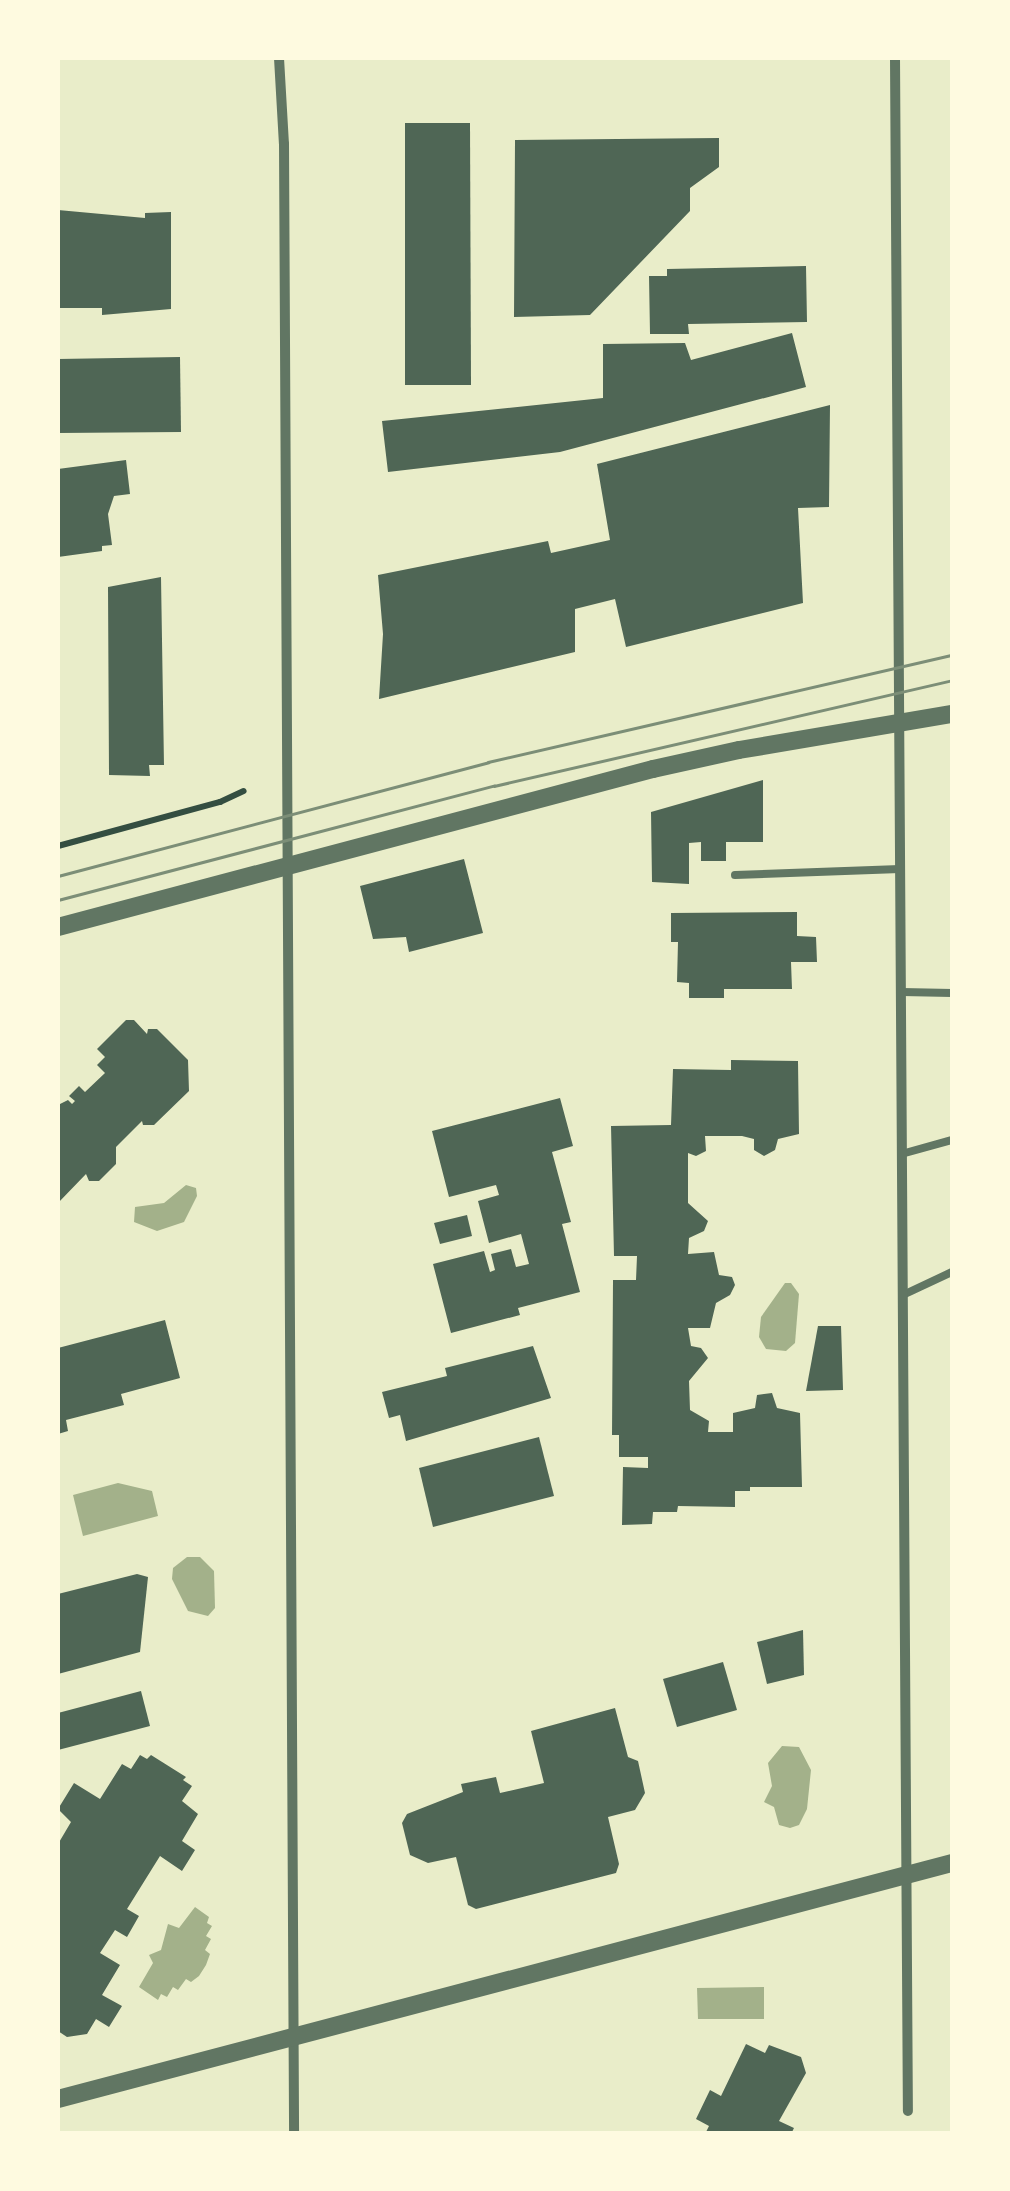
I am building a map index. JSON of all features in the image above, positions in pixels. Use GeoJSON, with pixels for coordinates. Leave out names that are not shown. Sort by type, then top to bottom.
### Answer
{"type":"FeatureCollection","features":[{"type":"Feature","properties":{"kind":"street"},"geometry":{"type":"LineString","coordinates":[[279,58],[284,163],[294,2134]]}},
{"type":"Feature","properties":{"kind":"street"},"geometry":{"type":"LineString","coordinates":[[895,58],[906,1294],[908,2111]]}},
{"type":"Feature","properties":{"kind":"street"},"geometry":{"type":"LineString","coordinates":[[58,927],[653,769],[952,714]]}},
{"type":"Feature","properties":{"kind":"street"},"geometry":{"type":"LineString","coordinates":[[58,2098],[293,2040],[952,1862]]}},
{"type":"Feature","properties":{"kind":"lane"},"geometry":{"type":"LineString","coordinates":[[735,875],[900,869]]}},
{"type":"Feature","properties":{"kind":"lane"},"geometry":{"type":"LineString","coordinates":[[902,992],[952,993]]}},
{"type":"Feature","properties":{"kind":"lane"},"geometry":{"type":"LineString","coordinates":[[904,1153],[952,1140]]}},
{"type":"Feature","properties":{"kind":"lane"},"geometry":{"type":"LineString","coordinates":[[906,1294],[952,1272]]}},
{"type":"Feature","properties":{"kind":"path"},"geometry":{"type":"LineString","coordinates":[[58,846],[220,802],[244,791]]}},
{"type":"Feature","properties":{"kind":"shaded area"},"geometry":{"type":"Polygon","coordinates":[[[186,1185],[196,1188],[197,1196],[184,1222],[157,1231],[134,1222],[135,1207],[164,1203],[186,1185]]]}},
{"type":"Feature","properties":{"kind":"shaded area"},"geometry":{"type":"Polygon","coordinates":[[[785,1283],[791,1283],[799,1294],[795,1343],[786,1351],[766,1349],[759,1337],[761,1317],[785,1283]]]}},
{"type":"Feature","properties":{"kind":"shaded area"},"geometry":{"type":"Polygon","coordinates":[[[118,1483],[152,1491],[158,1516],[83,1536],[73,1495],[118,1483]]]}},
{"type":"Feature","properties":{"kind":"shaded area"},"geometry":{"type":"Polygon","coordinates":[[[187,1557],[200,1557],[214,1571],[215,1608],[208,1616],[188,1611],[172,1579],[173,1568],[187,1557]]]}},
{"type":"Feature","properties":{"kind":"shaded area"},"geometry":{"type":"Polygon","coordinates":[[[782,1746],[799,1747],[811,1770],[807,1809],[799,1825],[790,1828],[779,1825],[774,1807],[764,1802],[772,1786],[768,1763],[782,1746]]]}},
{"type":"Feature","properties":{"kind":"shaded area"},"geometry":{"type":"Polygon","coordinates":[[[195,1907],[209,1917],[207,1923],[212,1926],[206,1936],[211,1939],[205,1950],[210,1954],[206,1965],[191,1982],[186,1979],[178,1990],[173,1987],[167,1997],[161,1994],[158,2000],[139,1987],[153,1963],[149,1955],[161,1950],[168,1924],[179,1928],[195,1907]]]}},
{"type":"Feature","properties":{"kind":"shaded area"},"geometry":{"type":"Polygon","coordinates":[[[764,1987],[764,2019],[698,2019],[697,1988],[764,1987]]]}},
{"type":"Feature","properties":{"kind":"building"},"geometry":{"type":"Polygon","coordinates":[[[405,123],[470,123],[471,385],[405,385],[405,123]]]}},
{"type":"Feature","properties":{"kind":"building"},"geometry":{"type":"Polygon","coordinates":[[[719,138],[719,167],[690,188],[690,211],[590,315],[514,317],[515,140],[719,138]]]}},
{"type":"Feature","properties":{"kind":"building"},"geometry":{"type":"Polygon","coordinates":[[[58,210],[145,218],[145,213],[171,212],[171,309],[102,315],[102,308],[58,308],[58,210]]]}},
{"type":"Feature","properties":{"kind":"building"},"geometry":{"type":"Polygon","coordinates":[[[806,266],[807,322],[688,324],[689,334],[650,334],[649,276],[667,276],[667,269],[806,266]]]}},
{"type":"Feature","properties":{"kind":"building"},"geometry":{"type":"Polygon","coordinates":[[[792,333],[806,387],[560,452],[388,472],[382,421],[603,398],[603,344],[685,343],[691,360],[792,333]]]}},
{"type":"Feature","properties":{"kind":"building"},"geometry":{"type":"Polygon","coordinates":[[[180,357],[181,432],[58,433],[58,359],[180,357]]]}},
{"type":"Feature","properties":{"kind":"building"},"geometry":{"type":"Polygon","coordinates":[[[830,405],[829,507],[798,508],[803,603],[626,647],[615,599],[575,609],[575,652],[379,699],[383,634],[378,575],[548,541],[551,553],[610,540],[597,464],[830,405]]]}},
{"type":"Feature","properties":{"kind":"building"},"geometry":{"type":"Polygon","coordinates":[[[126,460],[130,494],[114,496],[108,514],[112,545],[102,546],[102,551],[58,557],[58,469],[126,460]]]}},
{"type":"Feature","properties":{"kind":"building"},"geometry":{"type":"Polygon","coordinates":[[[161,577],[164,765],[149,765],[150,776],[109,775],[108,587],[161,577]]]}},
{"type":"Feature","properties":{"kind":"building"},"geometry":{"type":"Polygon","coordinates":[[[763,780],[763,842],[726,842],[726,861],[701,861],[701,842],[689,843],[689,884],[652,882],[651,812],[763,780]]]}},
{"type":"Feature","properties":{"kind":"building"},"geometry":{"type":"Polygon","coordinates":[[[464,859],[483,933],[409,952],[406,937],[373,939],[360,886],[464,859]]]}},
{"type":"Feature","properties":{"kind":"building"},"geometry":{"type":"Polygon","coordinates":[[[797,912],[797,936],[816,937],[817,962],[791,962],[792,989],[724,989],[724,998],[689,998],[689,983],[677,982],[678,942],[671,942],[671,913],[797,912]]]}},
{"type":"Feature","properties":{"kind":"building"},"geometry":{"type":"Polygon","coordinates":[[[126,1020],[134,1020],[147,1034],[148,1029],[157,1029],[188,1060],[189,1091],[154,1125],[143,1125],[142,1121],[116,1147],[116,1164],[99,1181],[89,1181],[86,1174],[58,1203],[58,1105],[68,1100],[72,1104],[75,1101],[69,1096],[79,1086],[85,1092],[105,1073],[97,1065],[105,1057],[97,1049],[126,1020]]]}},
{"type":"Feature","properties":{"kind":"building"},"geometry":{"type":"Polygon","coordinates":[[[731,1060],[798,1061],[799,1134],[778,1139],[775,1150],[764,1156],[754,1150],[754,1139],[742,1136],[705,1136],[706,1151],[696,1156],[688,1153],[688,1203],[708,1221],[704,1231],[689,1238],[688,1254],[714,1252],[719,1275],[732,1277],[735,1285],[730,1295],[716,1303],[710,1328],[688,1328],[691,1346],[701,1348],[708,1358],[689,1381],[690,1410],[709,1421],[708,1432],[733,1432],[733,1413],[755,1408],[757,1395],[772,1393],[777,1408],[800,1413],[802,1487],[750,1487],[750,1491],[735,1491],[735,1507],[678,1506],[677,1512],[653,1512],[652,1524],[622,1525],[623,1467],[648,1468],[648,1457],[619,1457],[619,1435],[612,1435],[613,1280],[636,1280],[637,1256],[614,1256],[611,1126],[671,1125],[673,1069],[731,1070],[731,1060]]]}},
{"type":"Feature","properties":{"kind":"building"},"geometry":{"type":"Polygon","coordinates":[[[560,1098],[573,1146],[552,1152],[571,1222],[562,1224],[580,1292],[518,1308],[520,1315],[451,1333],[433,1264],[484,1251],[490,1272],[495,1270],[491,1254],[511,1249],[516,1267],[529,1264],[521,1234],[489,1243],[478,1201],[499,1195],[496,1185],[449,1197],[432,1131],[560,1098]]]}},
{"type":"Feature","properties":{"kind":"building"},"geometry":{"type":"Polygon","coordinates":[[[467,1215],[472,1236],[440,1244],[434,1223],[467,1215]]]}},
{"type":"Feature","properties":{"kind":"building"},"geometry":{"type":"Polygon","coordinates":[[[165,1320],[180,1378],[121,1394],[124,1405],[66,1420],[68,1431],[58,1434],[58,1348],[165,1320]]]}},
{"type":"Feature","properties":{"kind":"building"},"geometry":{"type":"Polygon","coordinates":[[[818,1326],[841,1326],[843,1390],[806,1391],[818,1326]]]}},
{"type":"Feature","properties":{"kind":"building"},"geometry":{"type":"Polygon","coordinates":[[[533,1346],[551,1398],[406,1441],[400,1415],[389,1418],[382,1392],[447,1376],[445,1368],[533,1346]]]}},
{"type":"Feature","properties":{"kind":"building"},"geometry":{"type":"Polygon","coordinates":[[[539,1437],[554,1496],[433,1527],[419,1468],[539,1437]]]}},
{"type":"Feature","properties":{"kind":"building"},"geometry":{"type":"Polygon","coordinates":[[[137,1574],[148,1577],[140,1652],[58,1674],[58,1594],[137,1574]]]}},
{"type":"Feature","properties":{"kind":"building"},"geometry":{"type":"Polygon","coordinates":[[[803,1630],[804,1675],[767,1684],[757,1642],[803,1630]]]}},
{"type":"Feature","properties":{"kind":"building"},"geometry":{"type":"Polygon","coordinates":[[[723,1662],[737,1710],[677,1727],[663,1679],[723,1662]]]}},
{"type":"Feature","properties":{"kind":"building"},"geometry":{"type":"Polygon","coordinates":[[[141,1691],[150,1726],[58,1750],[58,1713],[141,1691]]]}},
{"type":"Feature","properties":{"kind":"building"},"geometry":{"type":"Polygon","coordinates":[[[615,1708],[628,1757],[638,1761],[645,1793],[635,1810],[608,1817],[619,1864],[616,1873],[476,1909],[468,1905],[456,1857],[428,1863],[410,1855],[402,1823],[407,1814],[463,1792],[461,1784],[496,1777],[500,1793],[544,1783],[531,1731],[615,1708]]]}},
{"type":"Feature","properties":{"kind":"building"},"geometry":{"type":"Polygon","coordinates":[[[140,1755],[147,1759],[151,1755],[186,1777],[183,1780],[192,1786],[182,1801],[198,1814],[182,1841],[195,1850],[182,1871],[160,1856],[127,1909],[139,1916],[127,1937],[115,1930],[100,1953],[120,1965],[102,1995],[122,2006],[109,2027],[96,2019],[87,2034],[67,2037],[58,2031],[58,1844],[71,1822],[58,1809],[74,1783],[100,1799],[122,1764],[131,1769],[140,1755]]]}},
{"type":"Feature","properties":{"kind":"building"},"geometry":{"type":"Polygon","coordinates":[[[746,2044],[765,2053],[769,2045],[801,2057],[806,2073],[779,2121],[794,2128],[791,2134],[705,2134],[709,2126],[696,2119],[710,2090],[721,2096],[746,2044]]]}},
{"type":"Feature","properties":{"kind":"tram line"},"geometry":{"type":"LineString","coordinates":[[58,876],[488,762],[952,655]]}},
{"type":"Feature","properties":{"kind":"tram line"},"geometry":{"type":"LineString","coordinates":[[58,900],[494,786],[952,680]]}}]}
